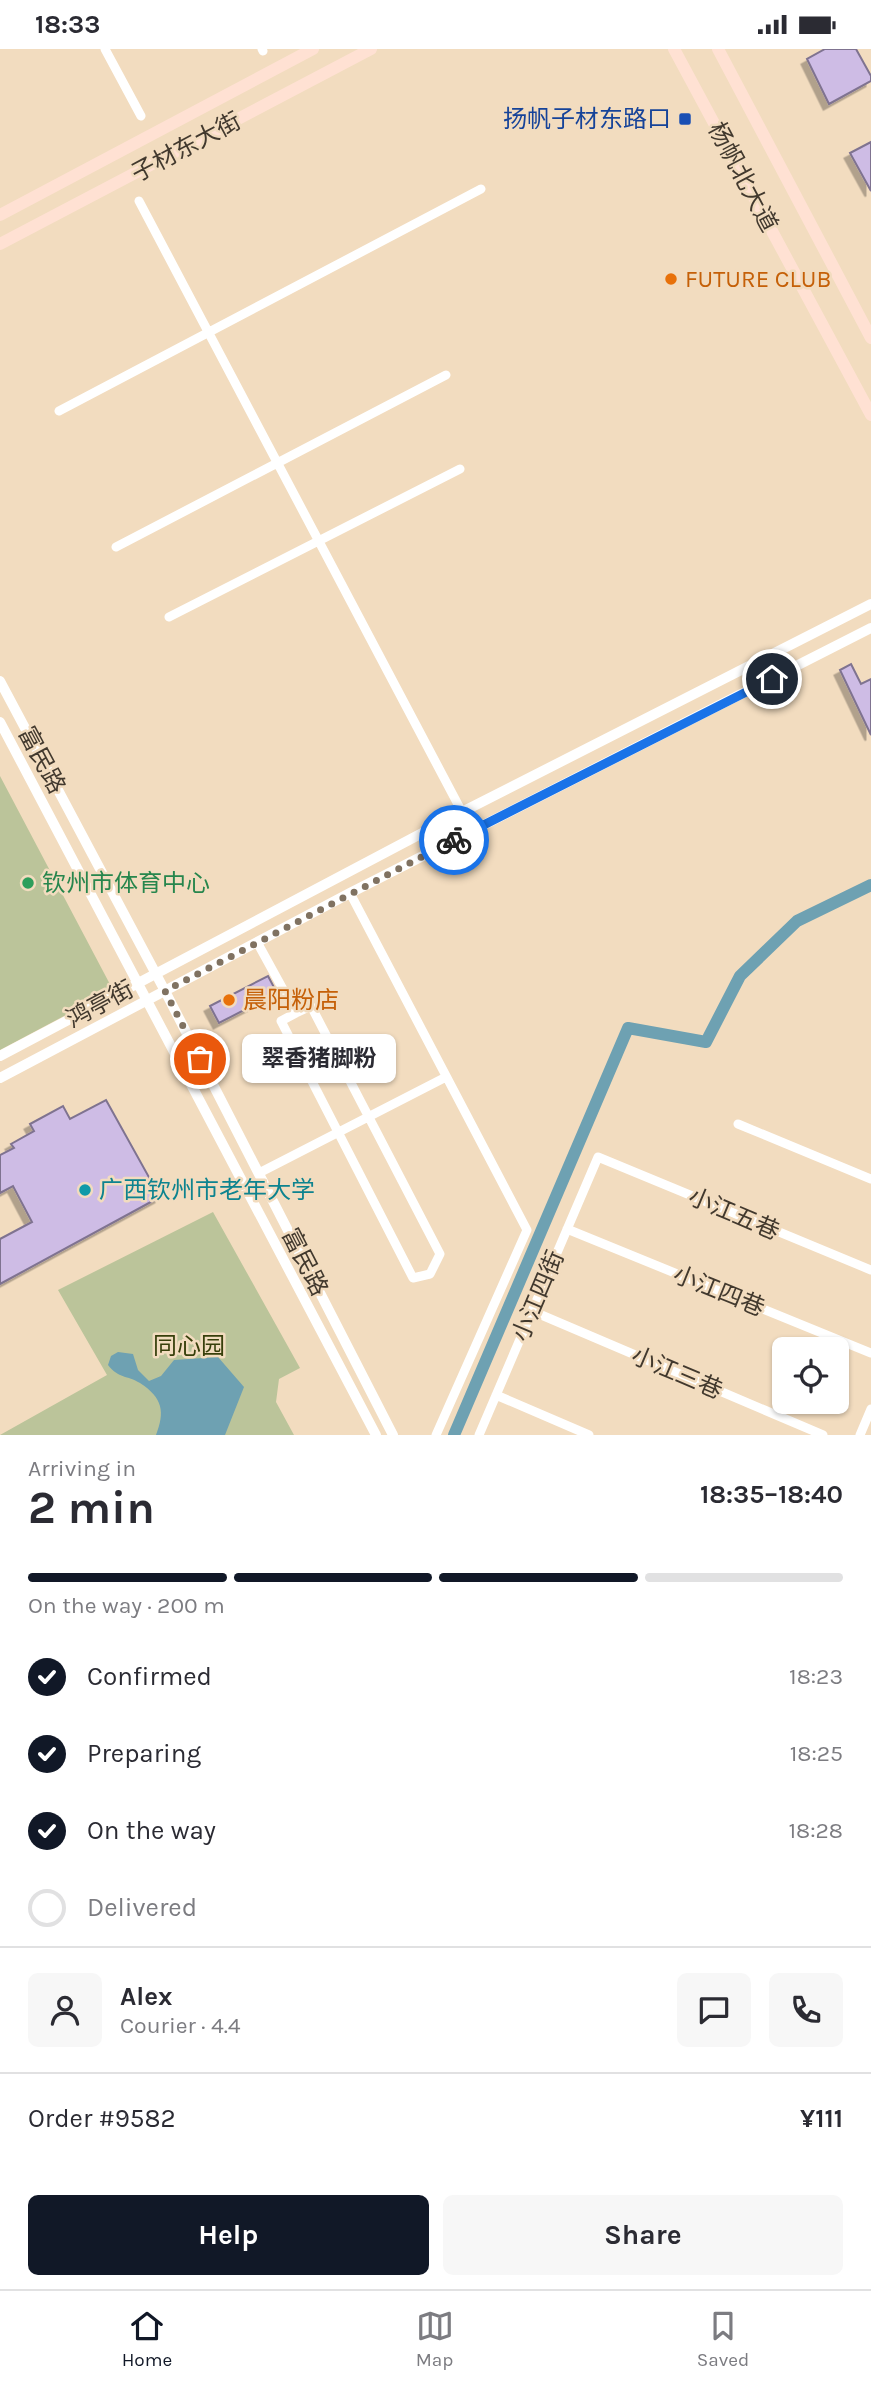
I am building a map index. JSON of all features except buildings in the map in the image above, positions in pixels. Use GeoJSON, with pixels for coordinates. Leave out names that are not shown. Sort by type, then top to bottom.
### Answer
{"type":"FeatureCollection","features":[{"type":"Feature","properties":{"kind":"main road","name":"子材东大街"},"geometry":{"type":"LineString","coordinates":[[0,215],[313,49]]}},
{"type":"Feature","properties":{"kind":"main road","name":"子材东大街"},"geometry":{"type":"LineString","coordinates":[[0,244],[371,49]]}},
{"type":"Feature","properties":{"kind":"main road","name":"杨帆北大道"},"geometry":{"type":"LineString","coordinates":[[672,49],[871,415]]}},
{"type":"Feature","properties":{"kind":"main road","name":"杨帆北大道"},"geometry":{"type":"LineString","coordinates":[[721,49],[728,68],[871,338]]}},
{"type":"Feature","properties":{"kind":"street"},"geometry":{"type":"LineString","coordinates":[[105,49],[141,116]]}},
{"type":"Feature","properties":{"kind":"street"},"geometry":{"type":"LineString","coordinates":[[59,411],[481,189]]}},
{"type":"Feature","properties":{"kind":"street"},"geometry":{"type":"LineString","coordinates":[[139,201],[463,811]]}},
{"type":"Feature","properties":{"kind":"street"},"geometry":{"type":"LineString","coordinates":[[116,547],[446,376]]}},
{"type":"Feature","properties":{"kind":"street"},"geometry":{"type":"LineString","coordinates":[[169,617],[460,469]]}},
{"type":"Feature","properties":{"kind":"street","name":"鸿亭街"},"geometry":{"type":"LineString","coordinates":[[0,1056],[463,811],[871,604]]}},
{"type":"Feature","properties":{"kind":"street","name":"鸿亭街"},"geometry":{"type":"LineString","coordinates":[[0,1079],[257,942],[871,628]]}},
{"type":"Feature","properties":{"kind":"street","name":"富民路"},"geometry":{"type":"LineString","coordinates":[[0,681],[165,991],[393,1435]]}},
{"type":"Feature","properties":{"kind":"street","name":"富民路"},"geometry":{"type":"LineString","coordinates":[[0,722],[376,1435]]}},
{"type":"Feature","properties":{"kind":"street"},"geometry":{"type":"LineString","coordinates":[[350,894],[527,1230],[436,1435]]}},
{"type":"Feature","properties":{"kind":"street"},"geometry":{"type":"LineString","coordinates":[[257,942],[296,1013]]}},
{"type":"Feature","properties":{"kind":"street"},"geometry":{"type":"LineString","coordinates":[[311,1006],[440,1254],[430,1274],[413,1278],[281,1021],[296,1013],[311,1006]]}},
{"type":"Feature","properties":{"kind":"street"},"geometry":{"type":"LineString","coordinates":[[259,1173],[446,1077]]}},
{"type":"Feature","properties":{"kind":"street"},"geometry":{"type":"LineString","coordinates":[[738,1124],[871,1179]]}},
{"type":"Feature","properties":{"kind":"street","name":"小江四街"},"geometry":{"type":"LineString","coordinates":[[479,1435],[598,1157]]}},
{"type":"Feature","properties":{"kind":"street","name":"小江五巷"},"geometry":{"type":"LineString","coordinates":[[598,1157],[871,1270]]}},
{"type":"Feature","properties":{"kind":"street","name":"小江四巷"},"geometry":{"type":"LineString","coordinates":[[567,1229],[871,1353]]}},
{"type":"Feature","properties":{"kind":"street","name":"小江三巷"},"geometry":{"type":"LineString","coordinates":[[532,1311],[823,1435]]}},
{"type":"Feature","properties":{"kind":"street"},"geometry":{"type":"LineString","coordinates":[[496,1395],[589,1435]]}},
{"type":"Feature","properties":{"kind":"street"},"geometry":{"type":"LineString","coordinates":[[860,1435],[871,1409]]}},
{"type":"Feature","properties":{"kind":"green space","name":"钦州市体育中心"},"geometry":{"type":"Polygon","coordinates":[[[0,776],[113,990],[0,1050],[0,776]]]}},
{"type":"Feature","properties":{"kind":"green space","name":"同心园"},"geometry":{"type":"Polygon","coordinates":[[[213,1212],[300,1368],[279,1379],[276,1402],[294,1435],[0,1435],[107,1375],[58,1290],[213,1212]]]}},
{"type":"Feature","properties":{"kind":"water"},"geometry":{"type":"Polygon","coordinates":[[[118,1352],[133,1354],[138,1370],[149,1381],[161,1376],[174,1360],[218,1357],[244,1387],[225,1435],[156,1435],[161,1419],[158,1400],[140,1383],[120,1375],[108,1365],[111,1356],[118,1352]]]}},
{"type":"Feature","properties":{"kind":"waterway"},"geometry":{"type":"LineString","coordinates":[[454,1435],[628,1028],[706,1042],[740,976],[797,921],[871,885]]}},
{"type":"Feature","properties":{"kind":"way so far"},"geometry":{"type":"LineString","coordinates":[[200,1059],[165,991],[454,840]]}},
{"type":"Feature","properties":{"kind":"place","name":"扬帆子材东路口"},"geometry":{"type":"Point","coordinates":[685,119]}},
{"type":"Feature","properties":{"kind":"place","name":"FUTURE CLUB"},"geometry":{"type":"Point","coordinates":[671,279]}},
{"type":"Feature","properties":{"kind":"place","name":"钦州市体育中心"},"geometry":{"type":"Point","coordinates":[28,883]}},
{"type":"Feature","properties":{"kind":"place","name":"晨阳粉店"},"geometry":{"type":"Point","coordinates":[229,1000]}},
{"type":"Feature","properties":{"kind":"place","name":"翠香猪脚粉"},"geometry":{"type":"Point","coordinates":[200,1059]}},
{"type":"Feature","properties":{"kind":"place","name":"广西钦州市老年大学"},"geometry":{"type":"Point","coordinates":[85,1190]}},
{"type":"Feature","properties":{"kind":"route"},"geometry":{"type":"LineString","coordinates":[[454,840],[772,679]]}}]}
